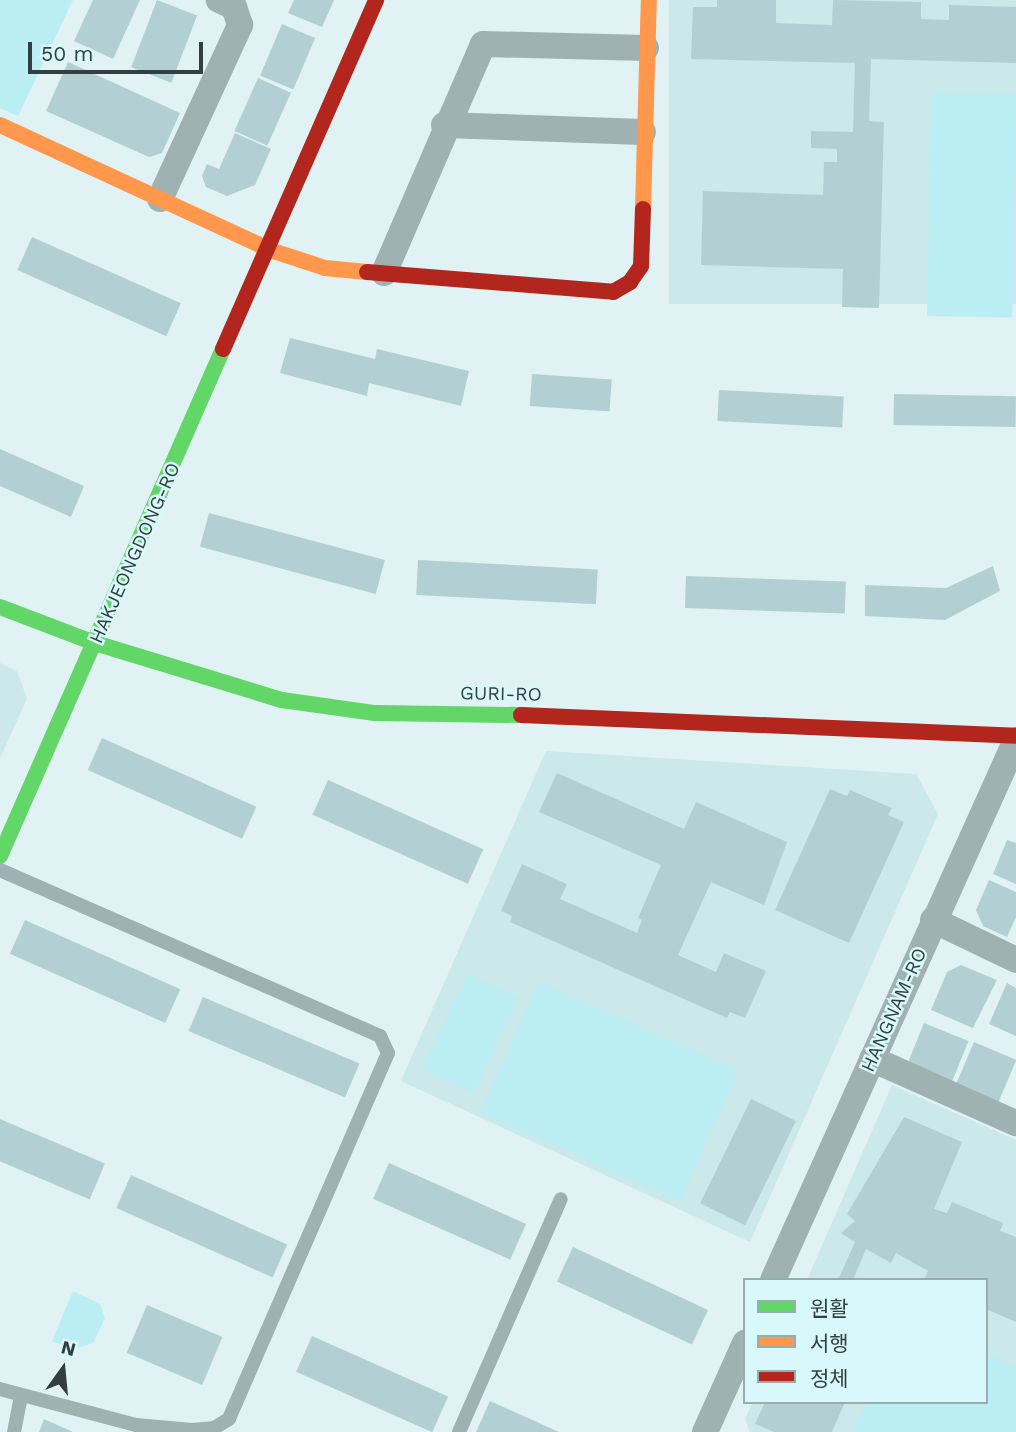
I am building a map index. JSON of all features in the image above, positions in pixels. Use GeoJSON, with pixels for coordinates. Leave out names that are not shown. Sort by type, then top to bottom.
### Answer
{"type":"FeatureCollection","features":[{"type":"Feature","properties":{"kind":"street"},"geometry":{"type":"LineString","coordinates":[[159,199],[240,25],[234,7],[219,0]]}},
{"type":"Feature","properties":{"kind":"street","name":"HAKJEONGDONG-RO"},"geometry":{"type":"LineString","coordinates":[[0,856],[270,250],[376,0]]}},
{"type":"Feature","properties":{"kind":"street"},"geometry":{"type":"LineString","coordinates":[[0,125],[270,250],[325,268],[612,292],[630,282],[641,266],[649,0]]}},
{"type":"Feature","properties":{"kind":"street"},"geometry":{"type":"LineString","coordinates":[[384,273],[444,125],[483,44],[646,48]]}},
{"type":"Feature","properties":{"kind":"street"},"geometry":{"type":"LineString","coordinates":[[444,125],[643,132]]}},
{"type":"Feature","properties":{"kind":"street","name":"GURI-RO"},"geometry":{"type":"LineString","coordinates":[[0,607],[95,643],[282,700],[375,713],[632,717],[1016,738]]}},
{"type":"Feature","properties":{"kind":"street","name":"HANGNAM-RO"},"geometry":{"type":"LineString","coordinates":[[774,1278],[1016,738]]}},
{"type":"Feature","properties":{"kind":"street"},"geometry":{"type":"LineString","coordinates":[[933,920],[1016,960]]}},
{"type":"Feature","properties":{"kind":"street"},"geometry":{"type":"LineString","coordinates":[[872,1059],[1015,1120]]}},
{"type":"Feature","properties":{"kind":"street"},"geometry":{"type":"LineString","coordinates":[[705,1432],[743,1347]]}},
{"type":"Feature","properties":{"kind":"lane"},"geometry":{"type":"LineString","coordinates":[[0,870],[380,1035],[388,1053],[229,1419],[214,1428],[192,1430],[136,1424],[0,1390]]}},
{"type":"Feature","properties":{"kind":"lane"},"geometry":{"type":"LineString","coordinates":[[459,1432],[561,1199]]}},
{"type":"Feature","properties":{"kind":"lane"},"geometry":{"type":"LineString","coordinates":[[14,1432],[21,1396]]}},
{"type":"Feature","properties":{"kind":"shaded area"},"geometry":{"type":"Polygon","coordinates":[[[0,0],[73,0],[18,116],[0,108],[0,0]]]}},
{"type":"Feature","properties":{"kind":"shaded area"},"geometry":{"type":"Polygon","coordinates":[[[669,0],[1016,0],[1016,304],[669,304],[669,0]]]}},
{"type":"Feature","properties":{"kind":"shaded area"},"geometry":{"type":"Polygon","coordinates":[[[931,93],[1016,94],[1012,317],[927,316],[931,93]]]}},
{"type":"Feature","properties":{"kind":"shaded area"},"geometry":{"type":"Polygon","coordinates":[[[0,663],[17,671],[27,699],[0,758],[0,663]]]}},
{"type":"Feature","properties":{"kind":"shaded area"},"geometry":{"type":"Polygon","coordinates":[[[546,751],[916,774],[938,814],[750,1242],[401,1081],[546,751]]]}},
{"type":"Feature","properties":{"kind":"shaded area"},"geometry":{"type":"Polygon","coordinates":[[[467,974],[518,998],[473,1093],[423,1069],[467,974]]]}},
{"type":"Feature","properties":{"kind":"shaded area"},"geometry":{"type":"Polygon","coordinates":[[[539,982],[738,1071],[680,1201],[481,1113],[539,982]]]}},
{"type":"Feature","properties":{"kind":"shaded area"},"geometry":{"type":"Polygon","coordinates":[[[892,1085],[1016,1140],[1016,1432],[750,1432],[745,1419],[752,1404],[988,1404],[988,1278],[808,1278],[892,1085]]]}},
{"type":"Feature","properties":{"kind":"shaded area"},"geometry":{"type":"Polygon","coordinates":[[[73,1291],[100,1304],[105,1318],[93,1343],[73,1349],[52,1341],[73,1291]]]}},
{"type":"Feature","properties":{"kind":"shaded area"},"geometry":{"type":"Polygon","coordinates":[[[988,1355],[1016,1367],[1016,1432],[853,1432],[866,1404],[988,1404],[988,1355]]]}},
{"type":"Feature","properties":{"kind":"building"},"geometry":{"type":"Polygon","coordinates":[[[93,0],[140,0],[113,59],[74,41],[93,0]]]}},
{"type":"Feature","properties":{"kind":"building"},"geometry":{"type":"Polygon","coordinates":[[[157,0],[197,15],[171,83],[131,67],[157,0]]]}},
{"type":"Feature","properties":{"kind":"building"},"geometry":{"type":"Polygon","coordinates":[[[294,0],[334,0],[322,27],[288,13],[294,0]]]}},
{"type":"Feature","properties":{"kind":"building"},"geometry":{"type":"Polygon","coordinates":[[[717,0],[776,0],[776,23],[832,25],[833,0],[921,2],[921,19],[949,20],[949,5],[1016,7],[1016,63],[871,59],[869,121],[884,122],[879,308],[842,307],[843,269],[701,265],[703,191],[823,195],[824,162],[837,162],[837,149],[811,148],[811,131],[853,132],[855,63],[691,59],[693,7],[717,7],[717,0]]]}},
{"type":"Feature","properties":{"kind":"building"},"geometry":{"type":"Polygon","coordinates":[[[282,24],[315,38],[293,90],[260,76],[282,24]]]}},
{"type":"Feature","properties":{"kind":"building"},"geometry":{"type":"Polygon","coordinates":[[[68,62],[180,113],[162,153],[149,157],[46,111],[68,62]]]}},
{"type":"Feature","properties":{"kind":"building"},"geometry":{"type":"Polygon","coordinates":[[[258,78],[291,93],[267,146],[234,131],[258,78]]]}},
{"type":"Feature","properties":{"kind":"building"},"geometry":{"type":"Polygon","coordinates":[[[235,133],[271,149],[255,185],[227,196],[206,187],[202,176],[207,164],[219,169],[235,133]]]}},
{"type":"Feature","properties":{"kind":"building"},"geometry":{"type":"Polygon","coordinates":[[[32,237],[181,303],[166,336],[17,270],[32,237]]]}},
{"type":"Feature","properties":{"kind":"building"},"geometry":{"type":"Polygon","coordinates":[[[290,338],[375,359],[377,349],[469,371],[461,406],[369,383],[367,396],[280,373],[290,338]]]}},
{"type":"Feature","properties":{"kind":"building"},"geometry":{"type":"Polygon","coordinates":[[[532,374],[612,380],[610,412],[530,406],[532,374]]]}},
{"type":"Feature","properties":{"kind":"building"},"geometry":{"type":"Polygon","coordinates":[[[719,390],[844,397],[842,427],[717,421],[719,390]]]}},
{"type":"Feature","properties":{"kind":"building"},"geometry":{"type":"Polygon","coordinates":[[[894,394],[1016,396],[1015,427],[893,425],[894,394]]]}},
{"type":"Feature","properties":{"kind":"building"},"geometry":{"type":"Polygon","coordinates":[[[0,449],[84,486],[71,517],[0,486],[0,449]]]}},
{"type":"Feature","properties":{"kind":"building"},"geometry":{"type":"Polygon","coordinates":[[[209,513],[385,560],[376,594],[200,547],[209,513]]]}},
{"type":"Feature","properties":{"kind":"building"},"geometry":{"type":"Polygon","coordinates":[[[418,560],[598,569],[596,604],[416,595],[418,560]]]}},
{"type":"Feature","properties":{"kind":"building"},"geometry":{"type":"Polygon","coordinates":[[[993,566],[1000,591],[945,620],[865,616],[865,585],[946,588],[993,566]]]}},
{"type":"Feature","properties":{"kind":"building"},"geometry":{"type":"Polygon","coordinates":[[[686,576],[846,582],[845,614],[685,608],[686,576]]]}},
{"type":"Feature","properties":{"kind":"building"},"geometry":{"type":"Polygon","coordinates":[[[102,738],[256,807],[242,839],[88,770],[102,738]]]}},
{"type":"Feature","properties":{"kind":"building"},"geometry":{"type":"Polygon","coordinates":[[[557,773],[684,829],[696,802],[787,842],[764,905],[711,882],[678,955],[716,972],[724,953],[766,971],[745,1018],[730,1012],[727,1018],[510,922],[512,916],[501,911],[522,864],[567,884],[560,899],[637,933],[642,920],[638,918],[661,865],[539,812],[557,773]]]}},
{"type":"Feature","properties":{"kind":"building"},"geometry":{"type":"Polygon","coordinates":[[[328,780],[483,849],[468,884],[313,815],[328,780]]]}},
{"type":"Feature","properties":{"kind":"building"},"geometry":{"type":"Polygon","coordinates":[[[830,789],[847,796],[850,790],[892,808],[888,815],[904,822],[849,943],[775,910],[830,789]]]}},
{"type":"Feature","properties":{"kind":"building"},"geometry":{"type":"Polygon","coordinates":[[[1007,840],[1016,843],[1016,884],[993,874],[1007,840]]]}},
{"type":"Feature","properties":{"kind":"building"},"geometry":{"type":"Polygon","coordinates":[[[989,880],[1016,892],[1016,917],[1007,937],[983,926],[976,910],[989,880]]]}},
{"type":"Feature","properties":{"kind":"building"},"geometry":{"type":"Polygon","coordinates":[[[25,920],[180,989],[165,1023],[10,954],[25,920]]]}},
{"type":"Feature","properties":{"kind":"building"},"geometry":{"type":"Polygon","coordinates":[[[961,965],[997,980],[973,1028],[931,1010],[947,972],[961,965]]]}},
{"type":"Feature","properties":{"kind":"building"},"geometry":{"type":"Polygon","coordinates":[[[1007,983],[1016,988],[1016,1036],[989,1024],[1007,983]]]}},
{"type":"Feature","properties":{"kind":"building"},"geometry":{"type":"Polygon","coordinates":[[[203,997],[359,1063],[345,1097],[189,1031],[203,997]]]}},
{"type":"Feature","properties":{"kind":"building"},"geometry":{"type":"Polygon","coordinates":[[[924,1023],[969,1041],[952,1081],[908,1063],[924,1023]]]}},
{"type":"Feature","properties":{"kind":"building"},"geometry":{"type":"Polygon","coordinates":[[[974,1042],[1016,1060],[998,1102],[956,1084],[974,1042]]]}},
{"type":"Feature","properties":{"kind":"building"},"geometry":{"type":"Polygon","coordinates":[[[751,1099],[796,1121],[745,1225],[700,1203],[751,1099]]]}},
{"type":"Feature","properties":{"kind":"building"},"geometry":{"type":"Polygon","coordinates":[[[904,1117],[962,1142],[934,1209],[947,1213],[952,1202],[1003,1223],[1000,1231],[1016,1237],[1016,1322],[988,1310],[988,1278],[925,1278],[928,1271],[896,1253],[891,1263],[866,1249],[854,1278],[839,1278],[855,1242],[841,1233],[855,1221],[847,1214],[904,1117]]]}},
{"type":"Feature","properties":{"kind":"building"},"geometry":{"type":"Polygon","coordinates":[[[0,1119],[105,1164],[90,1199],[0,1161],[0,1119]]]}},
{"type":"Feature","properties":{"kind":"building"},"geometry":{"type":"Polygon","coordinates":[[[389,1163],[526,1224],[510,1260],[373,1199],[389,1163]]]}},
{"type":"Feature","properties":{"kind":"building"},"geometry":{"type":"Polygon","coordinates":[[[131,1175],[287,1245],[273,1277],[116,1208],[131,1175]]]}},
{"type":"Feature","properties":{"kind":"building"},"geometry":{"type":"Polygon","coordinates":[[[573,1247],[708,1310],[692,1344],[557,1281],[573,1247]]]}},
{"type":"Feature","properties":{"kind":"building"},"geometry":{"type":"Polygon","coordinates":[[[147,1305],[222,1337],[202,1385],[127,1353],[147,1305]]]}},
{"type":"Feature","properties":{"kind":"building"},"geometry":{"type":"Polygon","coordinates":[[[312,1336],[448,1397],[432,1432],[296,1372],[312,1336]]]}},
{"type":"Feature","properties":{"kind":"building"},"geometry":{"type":"Polygon","coordinates":[[[490,1401],[559,1432],[476,1432],[490,1401]]]}},
{"type":"Feature","properties":{"kind":"building"},"geometry":{"type":"Polygon","coordinates":[[[764,1404],[844,1404],[832,1432],[774,1432],[755,1424],[764,1404]]]}},
{"type":"Feature","properties":{"kind":"building"},"geometry":{"type":"Polygon","coordinates":[[[44,1419],[73,1432],[39,1432],[44,1419]]]}},
{"type":"Feature","properties":{"kind":"traffic: fast"},"geometry":{"type":"LineString","coordinates":[[0,856],[223,349]]}},
{"type":"Feature","properties":{"kind":"traffic: fast"},"geometry":{"type":"LineString","coordinates":[[0,607],[95,643],[282,700],[375,713],[521,715]]}},
{"type":"Feature","properties":{"kind":"traffic: slow"},"geometry":{"type":"LineString","coordinates":[[643,209],[649,0]]}},
{"type":"Feature","properties":{"kind":"traffic: slow"},"geometry":{"type":"LineString","coordinates":[[0,125],[270,250],[325,268],[367,272]]}},
{"type":"Feature","properties":{"kind":"traffic: jam"},"geometry":{"type":"LineString","coordinates":[[223,349],[376,0]]}},
{"type":"Feature","properties":{"kind":"traffic: jam"},"geometry":{"type":"LineString","coordinates":[[367,272],[613,292],[630,282],[641,266],[643,209]]}},
{"type":"Feature","properties":{"kind":"traffic: jam"},"geometry":{"type":"LineString","coordinates":[[521,715],[1016,736]]}}]}
